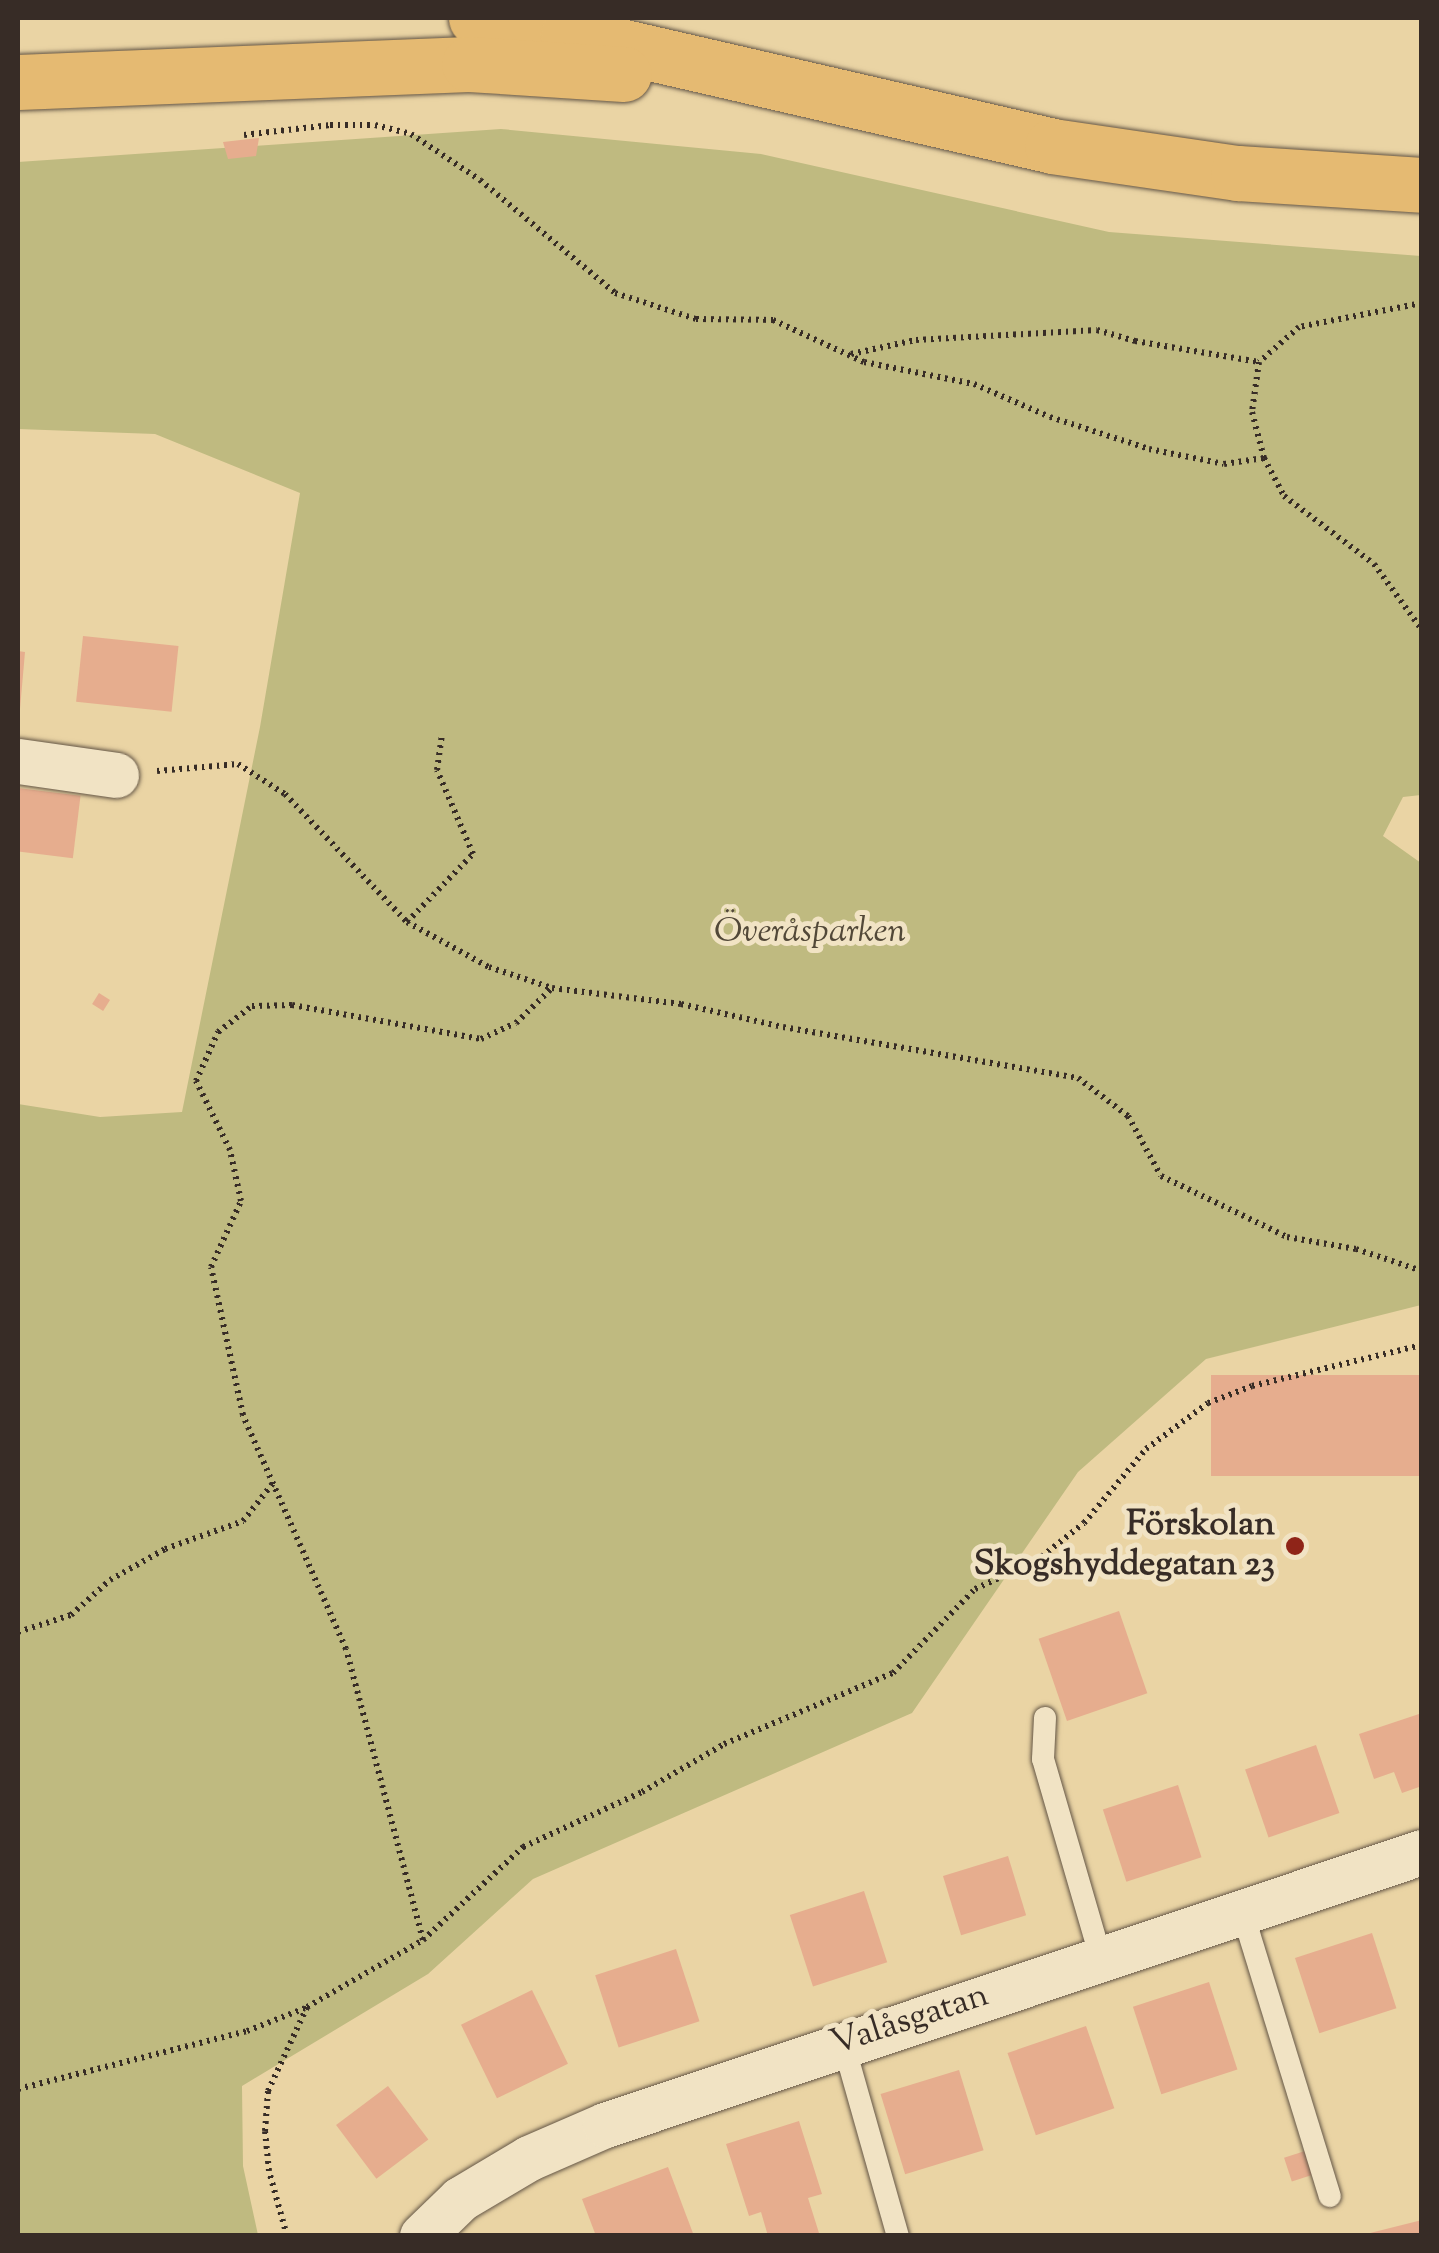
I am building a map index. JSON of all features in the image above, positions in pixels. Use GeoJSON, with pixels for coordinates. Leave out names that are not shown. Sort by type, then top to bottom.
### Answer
{"type":"FeatureCollection","features":[{"type":"Feature","properties":{"kind":"highway"},"geometry":{"type":"LineString","coordinates":[[476,18],[767,78],[1052,146],[1238,173],[1422,185]]}},
{"type":"Feature","properties":{"kind":"highway"},"geometry":{"type":"LineString","coordinates":[[18,82],[470,64],[767,78]]}},
{"type":"Feature","properties":{"kind":"street"},"geometry":{"type":"LineString","coordinates":[[18,762],[116,774]]}},
{"type":"Feature","properties":{"kind":"street","name":"Valåsgatan"},"geometry":{"type":"LineString","coordinates":[[422,2236],[460,2199],[529,2158],[606,2125],[843,2042],[1243,1914],[1422,1852]]}},
{"type":"Feature","properties":{"kind":"lane"},"geometry":{"type":"LineString","coordinates":[[1044,1718],[1043,1760],[1102,1958]]}},
{"type":"Feature","properties":{"kind":"lane"},"geometry":{"type":"LineString","coordinates":[[1243,1914],[1330,2196]]}},
{"type":"Feature","properties":{"kind":"lane"},"geometry":{"type":"LineString","coordinates":[[843,2042],[898,2236]]}},
{"type":"Feature","properties":{"kind":"path"},"geometry":{"type":"LineString","coordinates":[[244,136],[330,125],[375,125],[410,134],[480,180],[615,294],[696,319],[773,320],[850,355],[974,384],[1050,417],[1150,449],[1224,464],[1264,458]]}},
{"type":"Feature","properties":{"kind":"path"},"geometry":{"type":"LineString","coordinates":[[1422,303],[1299,326],[1260,362],[1252,412],[1264,458],[1284,496],[1374,564],[1422,630]]}},
{"type":"Feature","properties":{"kind":"path"},"geometry":{"type":"LineString","coordinates":[[850,355],[916,340],[1097,330],[1135,341],[1260,362]]}},
{"type":"Feature","properties":{"kind":"path"},"geometry":{"type":"LineString","coordinates":[[407,922],[473,854],[438,770],[442,735]]}},
{"type":"Feature","properties":{"kind":"path"},"geometry":{"type":"LineString","coordinates":[[116,774],[238,764],[285,794],[407,922],[489,967],[552,988],[681,1004],[783,1027],[1078,1078],[1128,1116],[1161,1176],[1287,1237],[1356,1249],[1422,1271]]}},
{"type":"Feature","properties":{"kind":"path"},"geometry":{"type":"LineString","coordinates":[[423,1940],[346,1650],[243,1415],[212,1267],[242,1202],[230,1150],[196,1081],[218,1032],[252,1006],[292,1005],[482,1038],[516,1023],[552,988]]}},
{"type":"Feature","properties":{"kind":"path"},"geometry":{"type":"LineString","coordinates":[[18,2089],[247,2031],[307,2007],[423,1940],[523,1847],[642,1792],[724,1744],[893,1673],[975,1589],[1036,1561],[1084,1523],[1146,1450],[1208,1403],[1252,1386],[1422,1346]]}},
{"type":"Feature","properties":{"kind":"path"},"geometry":{"type":"LineString","coordinates":[[18,1632],[72,1615],[110,1580],[165,1548],[244,1521],[272,1483]]}},
{"type":"Feature","properties":{"kind":"path"},"geometry":{"type":"LineString","coordinates":[[288,2236],[269,2171],[264,2132],[268,2091],[307,2007]]}},
{"type":"Feature","properties":{"kind":"green space","name":"Överåsparken"},"geometry":{"type":"Polygon","coordinates":[[[501,129],[761,154],[1109,232],[1421,256],[1421,795],[1403,797],[1383,836],[1421,863],[1421,1305],[1206,1359],[1078,1472],[912,1713],[533,1879],[428,1974],[242,2086],[243,2166],[258,2235],[18,2235],[18,1104],[100,1117],[182,1112],[260,727],[300,493],[155,434],[18,429],[18,162],[501,129]]]}},
{"type":"Feature","properties":{"kind":"building"},"geometry":{"type":"Polygon","coordinates":[[[259,138],[256,156],[228,159],[223,142],[259,138]]]}},
{"type":"Feature","properties":{"kind":"building"},"geometry":{"type":"Polygon","coordinates":[[[83,636],[178,646],[172,712],[76,702],[83,636]]]}},
{"type":"Feature","properties":{"kind":"building"},"geometry":{"type":"Polygon","coordinates":[[[18,651],[25,652],[20,709],[18,709],[18,651]]]}},
{"type":"Feature","properties":{"kind":"building"},"geometry":{"type":"Polygon","coordinates":[[[18,788],[81,796],[73,858],[18,851],[18,788]]]}},
{"type":"Feature","properties":{"kind":"building"},"geometry":{"type":"Polygon","coordinates":[[[99,993],[110,1000],[103,1011],[92,1004],[99,993]]]}},
{"type":"Feature","properties":{"kind":"building"},"geometry":{"type":"Polygon","coordinates":[[[1211,1375],[1422,1375],[1422,1476],[1211,1476],[1211,1375]]]}},
{"type":"Feature","properties":{"kind":"building"},"geometry":{"type":"Polygon","coordinates":[[[1119,1611],[1147,1693],[1067,1721],[1039,1639],[1119,1611]]]}},
{"type":"Feature","properties":{"kind":"building"},"geometry":{"type":"Polygon","coordinates":[[[1422,1713],[1422,1786],[1402,1793],[1394,1772],[1374,1779],[1359,1734],[1422,1713]]]}},
{"type":"Feature","properties":{"kind":"building"},"geometry":{"type":"Polygon","coordinates":[[[1316,1745],[1339,1813],[1269,1837],[1245,1769],[1316,1745]]]}},
{"type":"Feature","properties":{"kind":"building"},"geometry":{"type":"Polygon","coordinates":[[[1178,1785],[1201,1857],[1126,1882],[1103,1809],[1178,1785]]]}},
{"type":"Feature","properties":{"kind":"building"},"geometry":{"type":"Polygon","coordinates":[[[1008,1856],[1026,1915],[961,1935],[943,1876],[1008,1856]]]}},
{"type":"Feature","properties":{"kind":"building"},"geometry":{"type":"Polygon","coordinates":[[[864,1891],[887,1962],[813,1986],[790,1915],[864,1891]]]}},
{"type":"Feature","properties":{"kind":"building"},"geometry":{"type":"Polygon","coordinates":[[[1372,1933],[1396,2008],[1319,2033],[1295,1958],[1372,1933]]]}},
{"type":"Feature","properties":{"kind":"building"},"geometry":{"type":"Polygon","coordinates":[[[676,1949],[699,2021],[619,2048],[595,1975],[676,1949]]]}},
{"type":"Feature","properties":{"kind":"building"},"geometry":{"type":"Polygon","coordinates":[[[1209,1982],[1237,2069],[1161,2094],[1133,2007],[1209,1982]]]}},
{"type":"Feature","properties":{"kind":"building"},"geometry":{"type":"Polygon","coordinates":[[[532,1990],[568,2064],[497,2098],[461,2025],[532,1990]]]}},
{"type":"Feature","properties":{"kind":"building"},"geometry":{"type":"Polygon","coordinates":[[[1086,2026],[1114,2108],[1036,2135],[1008,2053],[1086,2026]]]}},
{"type":"Feature","properties":{"kind":"building"},"geometry":{"type":"Polygon","coordinates":[[[959,2070],[984,2150],[905,2174],[881,2094],[959,2070]]]}},
{"type":"Feature","properties":{"kind":"building"},"geometry":{"type":"Polygon","coordinates":[[[388,2086],[428,2140],[376,2179],[336,2125],[388,2086]]]}},
{"type":"Feature","properties":{"kind":"building"},"geometry":{"type":"Polygon","coordinates":[[[799,2121],[822,2194],[808,2198],[819,2233],[768,2236],[761,2212],[749,2216],[726,2144],[799,2121]]]}},
{"type":"Feature","properties":{"kind":"building"},"geometry":{"type":"Polygon","coordinates":[[[1305,2151],[1313,2175],[1292,2182],[1284,2158],[1305,2151]]]}},
{"type":"Feature","properties":{"kind":"building"},"geometry":{"type":"Polygon","coordinates":[[[668,2167],[694,2236],[596,2236],[582,2199],[668,2167]]]}},
{"type":"Feature","properties":{"kind":"building"},"geometry":{"type":"Polygon","coordinates":[[[1422,2220],[1422,2236],[1366,2236],[1366,2234],[1422,2220]]]}},
{"type":"Feature","properties":{"kind":"place","name":"Förskolan Skogshyddegatan 23"},"geometry":{"type":"Point","coordinates":[1295,1546]}}]}
